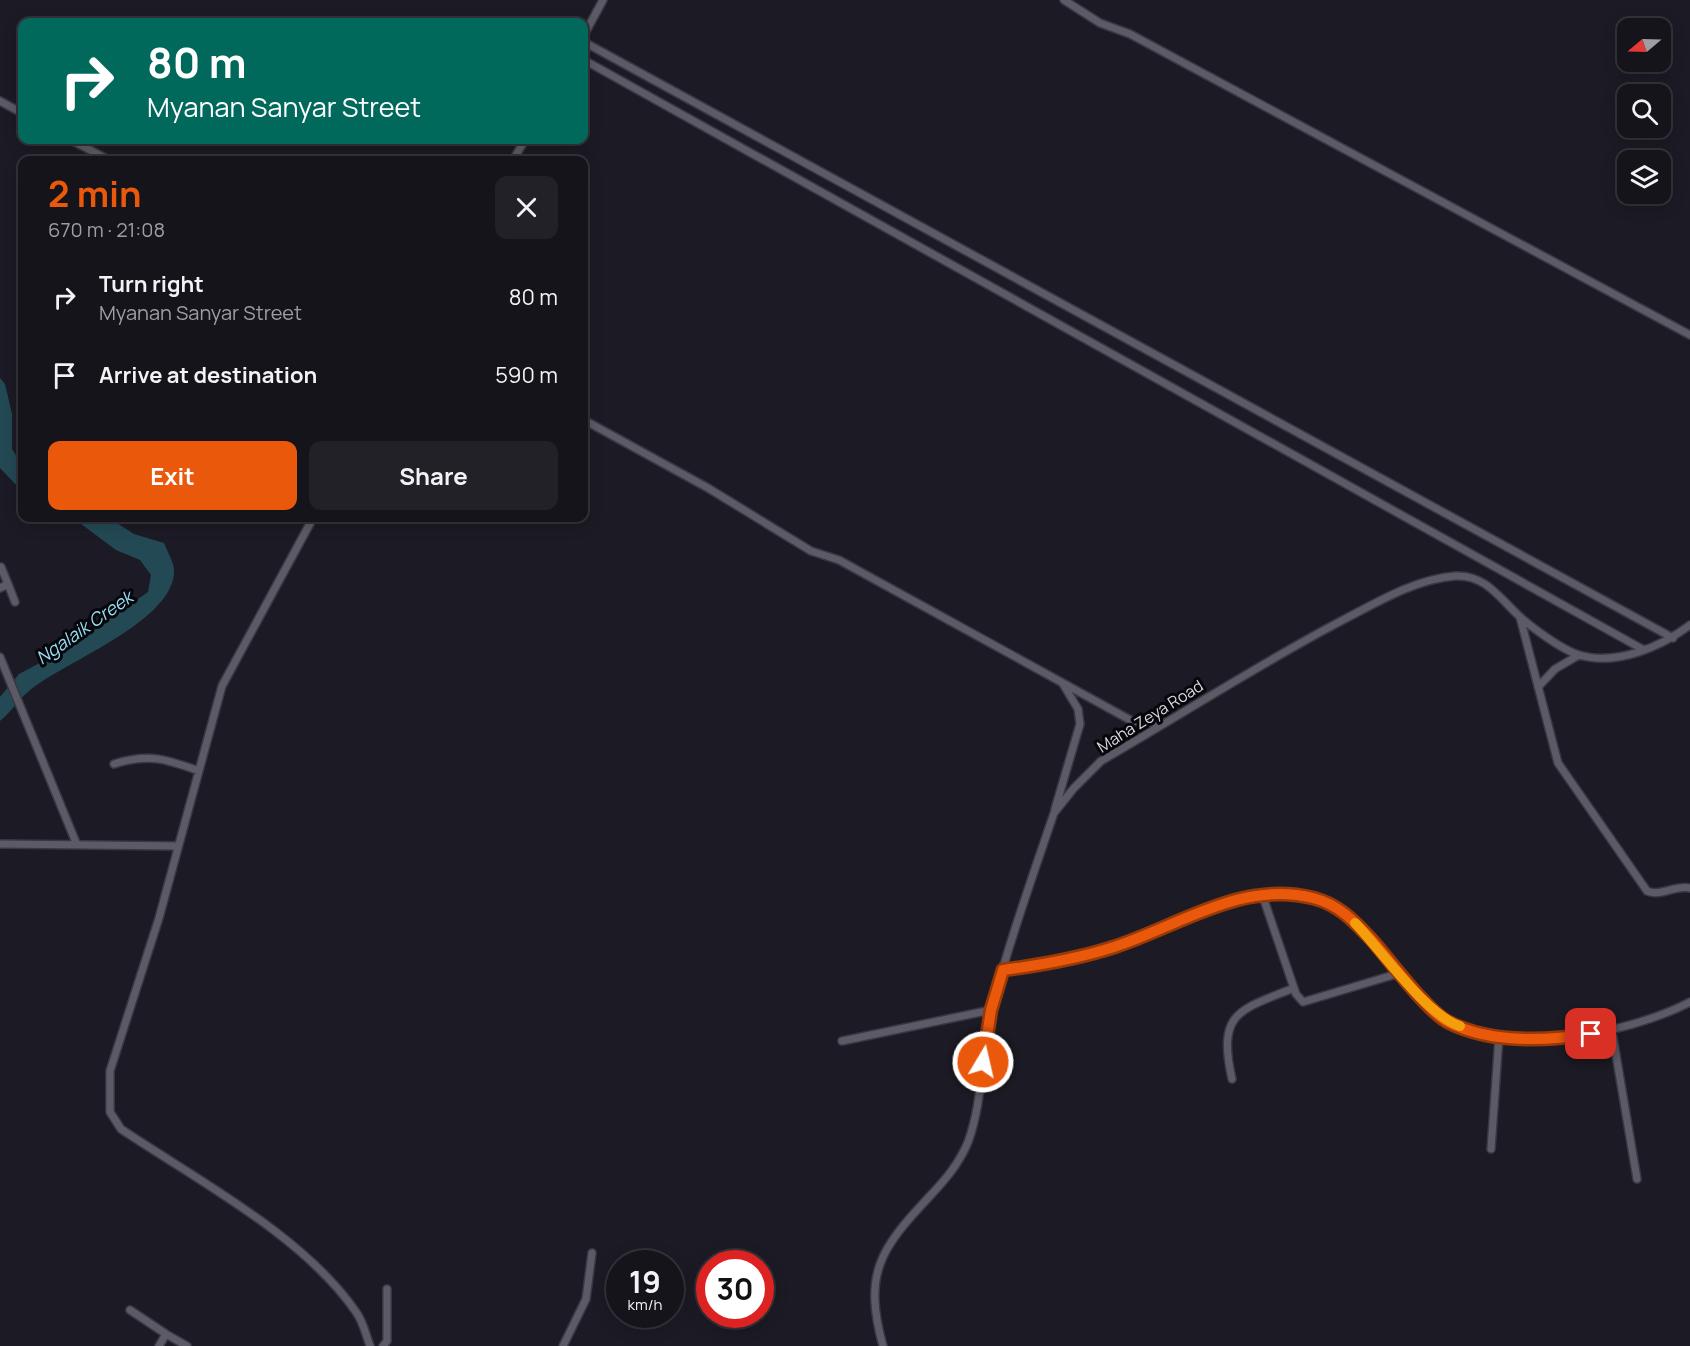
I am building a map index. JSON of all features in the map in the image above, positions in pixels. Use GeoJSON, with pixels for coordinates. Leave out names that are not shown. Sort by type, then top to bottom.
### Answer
{"type":"FeatureCollection","features":[{"type":"Feature","properties":{"kind":"street"},"geometry":{"type":"LineString","coordinates":[[588,27],[603,0]]}},
{"type":"Feature","properties":{"kind":"street"},"geometry":{"type":"LineString","coordinates":[[1064,0],[1100,23],[1130,34],[1690,335]]}},
{"type":"Feature","properties":{"kind":"street"},"geometry":{"type":"LineString","coordinates":[[588,44],[1673,638]]}},
{"type":"Feature","properties":{"kind":"street"},"geometry":{"type":"LineString","coordinates":[[588,62],[1644,650]]}},
{"type":"Feature","properties":{"kind":"street"},"geometry":{"type":"LineString","coordinates":[[0,100],[18,111]]}},
{"type":"Feature","properties":{"kind":"street"},"geometry":{"type":"LineString","coordinates":[[79,144],[101,156]]}},
{"type":"Feature","properties":{"kind":"street"},"geometry":{"type":"LineString","coordinates":[[588,422],[708,488],[811,551],[839,560],[1132,721],[1161,724]]}},
{"type":"Feature","properties":{"kind":"street"},"geometry":{"type":"LineString","coordinates":[[311,522],[222,686],[159,918],[110,1071],[110,1112],[121,1129],[257,1218],[324,1272],[358,1314],[370,1346]]}},
{"type":"Feature","properties":{"kind":"street"},"geometry":{"type":"LineString","coordinates":[[1,567],[15,602]]}},
{"type":"Feature","properties":{"kind":"street","name":"Maha Zeya Road"},"geometry":{"type":"LineString","coordinates":[[883,1346],[874,1304],[876,1274],[885,1249],[906,1221],[953,1172],[967,1143],[980,1103],[991,1010],[1054,813],[1074,788],[1101,761],[1313,636],[1377,602],[1420,583],[1456,576],[1473,578],[1495,590],[1520,617],[1579,655],[1615,657],[1644,650],[1673,638],[1690,625]]}},
{"type":"Feature","properties":{"kind":"street"},"geometry":{"type":"LineString","coordinates":[[0,588],[8,584]]}},
{"type":"Feature","properties":{"kind":"street"},"geometry":{"type":"LineString","coordinates":[[1520,617],[1558,762],[1647,891],[1655,894],[1680,886],[1690,888]]}},
{"type":"Feature","properties":{"kind":"street"},"geometry":{"type":"LineString","coordinates":[[1538,687],[1556,669],[1579,655]]}},
{"type":"Feature","properties":{"kind":"street"},"geometry":{"type":"LineString","coordinates":[[0,657],[77,845]]}},
{"type":"Feature","properties":{"kind":"street"},"geometry":{"type":"LineString","coordinates":[[1054,813],[1080,724],[1078,709],[1062,682]]}},
{"type":"Feature","properties":{"kind":"street"},"geometry":{"type":"LineString","coordinates":[[114,764],[138,757],[163,758],[199,771]]}},
{"type":"Feature","properties":{"kind":"street"},"geometry":{"type":"LineString","coordinates":[[0,844],[178,846]]}},
{"type":"Feature","properties":{"kind":"street"},"geometry":{"type":"LineString","coordinates":[[1262,894],[1298,999],[1303,1002],[1400,973]]}},
{"type":"Feature","properties":{"kind":"street"},"geometry":{"type":"LineString","coordinates":[[1003,970],[1062,963],[1235,899],[1262,894],[1312,897],[1334,904],[1353,920],[1430,1007],[1448,1022],[1499,1037],[1549,1040],[1612,1031],[1690,1002]]}},
{"type":"Feature","properties":{"kind":"street"},"geometry":{"type":"LineString","coordinates":[[1232,1079],[1225,1045],[1227,1033],[1236,1016],[1246,1007],[1294,988]]}},
{"type":"Feature","properties":{"kind":"street"},"geometry":{"type":"LineString","coordinates":[[842,1041],[991,1010]]}},
{"type":"Feature","properties":{"kind":"street"},"geometry":{"type":"LineString","coordinates":[[1612,1031],[1637,1179]]}},
{"type":"Feature","properties":{"kind":"street"},"geometry":{"type":"LineString","coordinates":[[1491,1149],[1499,1037]]}},
{"type":"Feature","properties":{"kind":"street"},"geometry":{"type":"LineString","coordinates":[[562,1346],[586,1299],[592,1252]]}},
{"type":"Feature","properties":{"kind":"street"},"geometry":{"type":"LineString","coordinates":[[383,1346],[387,1341],[387,1289]]}},
{"type":"Feature","properties":{"kind":"street"},"geometry":{"type":"LineString","coordinates":[[130,1310],[187,1346]]}},
{"type":"Feature","properties":{"kind":"street"},"geometry":{"type":"LineString","coordinates":[[159,1346],[166,1334]]}},
{"type":"Feature","properties":{"kind":"water"},"geometry":{"type":"Polygon","coordinates":[[[0,378],[5,384],[12,414],[12,449],[18,459],[18,487],[0,468],[0,378]]]}},
{"type":"Feature","properties":{"kind":"water"},"geometry":{"type":"Polygon","coordinates":[[[78,522],[115,522],[134,534],[164,543],[174,569],[170,588],[157,606],[138,623],[45,680],[25,695],[0,721],[0,697],[19,674],[68,648],[148,592],[151,575],[140,560],[116,550],[78,522]]]}},
{"type":"Feature","properties":{"kind":"slow traffic"},"geometry":{"type":"LineString","coordinates":[[1355,923],[1430,1007],[1448,1022],[1460,1026]]}},
{"type":"Feature","properties":{"kind":"route"},"geometry":{"type":"LineString","coordinates":[[983,1062],[991,1010],[1003,970],[1062,963],[1116,947],[1235,899],[1262,894],[1312,897],[1334,904],[1353,920],[1430,1007],[1448,1022],[1499,1037],[1549,1040],[1591,1034]]}},
{"type":"Feature","properties":{"kind":"water label","name":"Ngalaik Creek"},"geometry":{"type":"Point","coordinates":[84,627]}}]}
